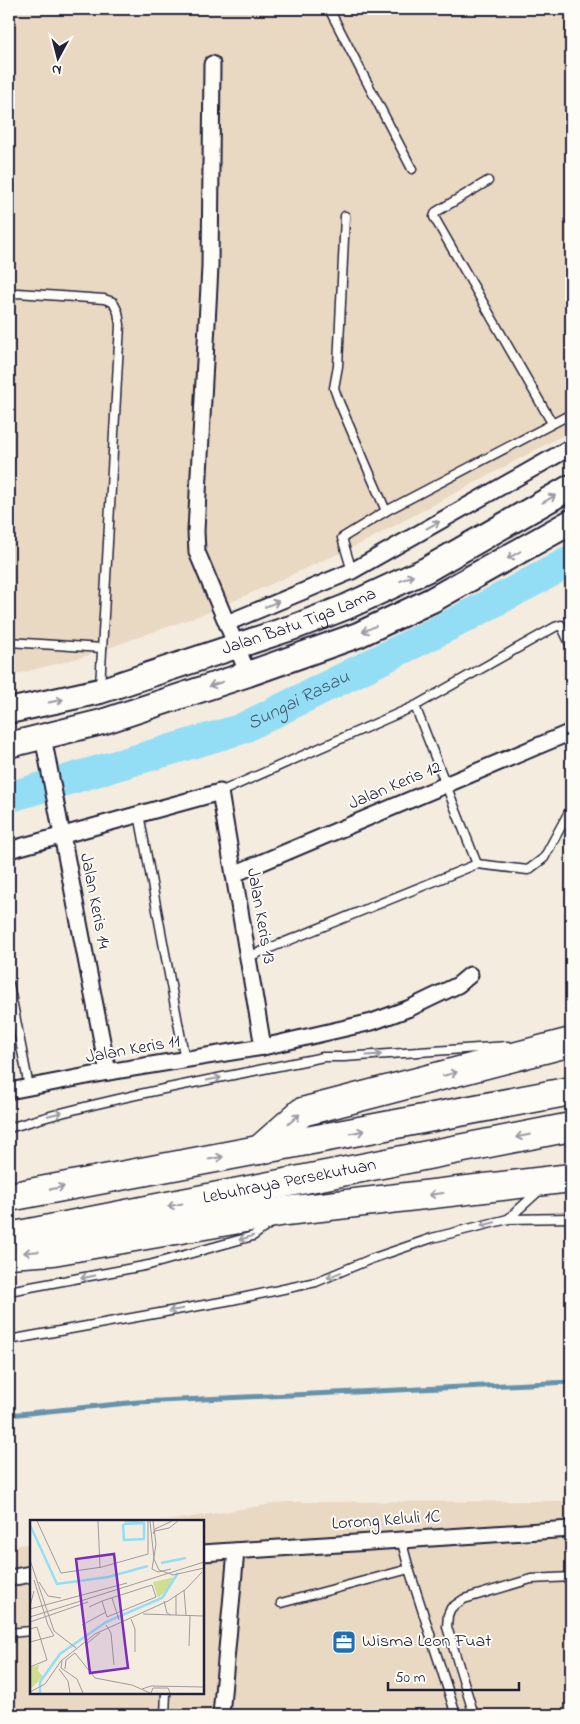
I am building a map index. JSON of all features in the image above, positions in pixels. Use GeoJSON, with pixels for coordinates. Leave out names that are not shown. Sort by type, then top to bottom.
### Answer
{"type":"FeatureCollection","features":[{"type":"Feature","properties":{"kind":"highway"},"geometry":{"type":"LineString","coordinates":[[258,1151],[302,1112],[571,1042]]}},
{"type":"Feature","properties":{"kind":"highway","name":"Lebuhraya Persekutuan"},"geometry":{"type":"LineString","coordinates":[[9,1197],[571,1091]]}},
{"type":"Feature","properties":{"kind":"highway","name":"Lebuhraya Persekutuan"},"geometry":{"type":"LineString","coordinates":[[9,1237],[571,1127]]}},
{"type":"Feature","properties":{"kind":"highway"},"geometry":{"type":"LineString","coordinates":[[9,1254],[53,1251],[286,1211],[561,1179]]}},
{"type":"Feature","properties":{"kind":"main road","name":"Jalan Batu Tiga Lama"},"geometry":{"type":"LineString","coordinates":[[9,711],[100,691],[297,626],[346,607],[417,574],[571,487]]}},
{"type":"Feature","properties":{"kind":"main road","name":"Jalan Batu Tiga Lama"},"geometry":{"type":"LineString","coordinates":[[9,744],[102,722],[248,674],[358,635],[432,600],[571,522]]}},
{"type":"Feature","properties":{"kind":"street"},"geometry":{"type":"LineString","coordinates":[[212,64],[210,267],[196,531],[197,552],[248,674]]}},
{"type":"Feature","properties":{"kind":"street"},"geometry":{"type":"LineString","coordinates":[[227,623],[352,571],[571,447]]}},
{"type":"Feature","properties":{"kind":"street","name":"Jalan Keris 12"},"geometry":{"type":"LineString","coordinates":[[234,874],[571,732]]}},
{"type":"Feature","properties":{"kind":"street","name":"Jalan Keris 14"},"geometry":{"type":"LineString","coordinates":[[43,737],[108,1072]]}},
{"type":"Feature","properties":{"kind":"street"},"geometry":{"type":"LineString","coordinates":[[9,850],[220,792]]}},
{"type":"Feature","properties":{"kind":"street","name":"Jalan Keris 13"},"geometry":{"type":"LineString","coordinates":[[220,792],[263,1047]]}},
{"type":"Feature","properties":{"kind":"street","name":"Jalan Keris 11"},"geometry":{"type":"LineString","coordinates":[[9,1091],[108,1072],[263,1047],[372,1022],[410,1008],[458,985],[470,975]]}},
{"type":"Feature","properties":{"kind":"street","name":"Lorong Keluli 1C"},"geometry":{"type":"LineString","coordinates":[[204,1552],[401,1538],[571,1529]]}},
{"type":"Feature","properties":{"kind":"street"},"geometry":{"type":"LineString","coordinates":[[221,1715],[236,1551]]}},
{"type":"Feature","properties":{"kind":"street"},"geometry":{"type":"LineString","coordinates":[[9,1578],[30,1575]]}},
{"type":"Feature","properties":{"kind":"lane"},"geometry":{"type":"LineString","coordinates":[[329,9],[412,169]]}},
{"type":"Feature","properties":{"kind":"lane"},"geometry":{"type":"LineString","coordinates":[[488,181],[436,212],[434,217],[552,423]]}},
{"type":"Feature","properties":{"kind":"lane"},"geometry":{"type":"LineString","coordinates":[[345,216],[338,366],[334,388],[386,510]]}},
{"type":"Feature","properties":{"kind":"lane"},"geometry":{"type":"LineString","coordinates":[[9,296],[17,293],[104,299],[113,302],[118,312],[120,325],[100,691]]}},
{"type":"Feature","properties":{"kind":"lane"},"geometry":{"type":"LineString","coordinates":[[352,571],[342,538],[386,510],[571,414]]}},
{"type":"Feature","properties":{"kind":"lane"},"geometry":{"type":"LineString","coordinates":[[220,792],[415,706],[555,627],[561,625],[571,646]]}},
{"type":"Feature","properties":{"kind":"lane"},"geometry":{"type":"LineString","coordinates":[[9,642],[102,648]]}},
{"type":"Feature","properties":{"kind":"lane"},"geometry":{"type":"LineString","coordinates":[[415,706],[477,864]]}},
{"type":"Feature","properties":{"kind":"lane"},"geometry":{"type":"LineString","coordinates":[[248,957],[477,864],[528,870],[544,858],[571,808]]}},
{"type":"Feature","properties":{"kind":"lane"},"geometry":{"type":"LineString","coordinates":[[139,814],[186,1060]]}},
{"type":"Feature","properties":{"kind":"lane"},"geometry":{"type":"LineString","coordinates":[[9,984],[29,1087]]}},
{"type":"Feature","properties":{"kind":"lane"},"geometry":{"type":"LineString","coordinates":[[532,1044],[571,1042]]}},
{"type":"Feature","properties":{"kind":"lane"},"geometry":{"type":"LineString","coordinates":[[9,1128],[47,1116],[323,1057],[344,1058],[512,1046]]}},
{"type":"Feature","properties":{"kind":"lane"},"geometry":{"type":"LineString","coordinates":[[508,1219],[561,1179]]}},
{"type":"Feature","properties":{"kind":"lane"},"geometry":{"type":"LineString","coordinates":[[9,1291],[149,1265],[254,1236],[286,1211]]}},
{"type":"Feature","properties":{"kind":"lane"},"geometry":{"type":"LineString","coordinates":[[9,1340],[232,1300],[316,1282],[371,1259],[432,1238],[508,1219],[571,1218]]}},
{"type":"Feature","properties":{"kind":"lane"},"geometry":{"type":"LineString","coordinates":[[401,1538],[409,1570],[456,1715]]}},
{"type":"Feature","properties":{"kind":"lane"},"geometry":{"type":"LineString","coordinates":[[280,1603],[409,1570]]}},
{"type":"Feature","properties":{"kind":"lane"},"geometry":{"type":"LineString","coordinates":[[474,1715],[448,1627],[448,1615],[451,1608],[464,1599],[530,1579],[571,1577]]}},
{"type":"Feature","properties":{"kind":"lane"},"geometry":{"type":"LineString","coordinates":[[9,1634],[30,1631]]}},
{"type":"Feature","properties":{"kind":"lane"},"geometry":{"type":"LineString","coordinates":[[165,1715],[166,1694]]}},
{"type":"Feature","properties":{"kind":"shaded area"},"geometry":{"type":"Polygon","coordinates":[[[9,9],[571,9],[571,431],[364,542],[209,612],[86,656],[9,676],[9,9]]]}},
{"type":"Feature","properties":{"kind":"shaded area"},"geometry":{"type":"Polygon","coordinates":[[[571,1501],[571,1715],[9,1715],[9,1547],[30,1543],[30,1694],[204,1694],[204,1520],[173,1520],[285,1502],[571,1501]]]}},
{"type":"Feature","properties":{"kind":"waterway","name":"Sungai Rasau"},"geometry":{"type":"LineString","coordinates":[[9,797],[241,729],[458,621],[571,561]]}},
{"type":"Feature","properties":{"kind":"waterway"},"geometry":{"type":"LineString","coordinates":[[9,1415],[138,1402],[571,1382]]}},
{"type":"Feature","properties":{"kind":"place","name":"Wisma Leon Fuat"},"geometry":{"type":"Point","coordinates":[344,1642]}}]}
